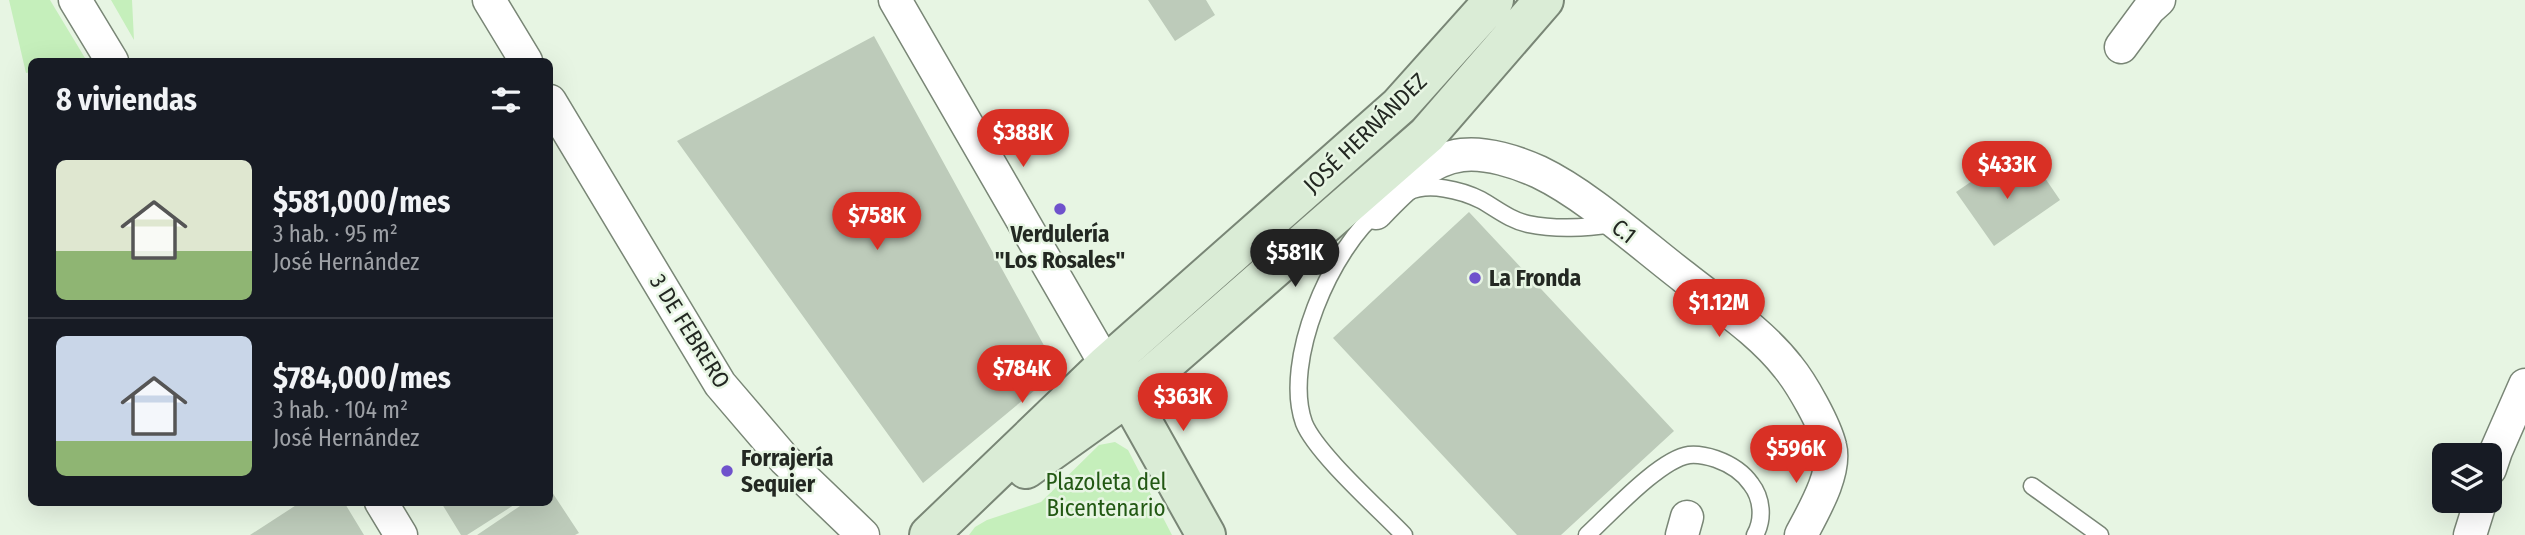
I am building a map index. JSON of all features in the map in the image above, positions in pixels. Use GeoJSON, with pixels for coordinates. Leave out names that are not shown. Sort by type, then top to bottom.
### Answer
{"type":"FeatureCollection","features":[{"type":"Feature","properties":{"kind":"main road","name":"JOSÉ HERNÁNDEZ"},"geometry":{"type":"LineString","coordinates":[[979,488],[1106,365],[1399,106],[1494,0]]}},
{"type":"Feature","properties":{"kind":"main road","name":"JOSÉ HERNÁNDEZ"},"geometry":{"type":"LineString","coordinates":[[979,488],[1026,469],[1128,396],[1367,204],[1544,0]]}},
{"type":"Feature","properties":{"kind":"main road"},"geometry":{"type":"LineString","coordinates":[[1106,365],[1128,396],[1206,535]]}},
{"type":"Feature","properties":{"kind":"main road"},"geometry":{"type":"LineString","coordinates":[[929,535],[979,488]]}},
{"type":"Feature","properties":{"kind":"street"},"geometry":{"type":"LineString","coordinates":[[75,0],[110,58]]}},
{"type":"Feature","properties":{"kind":"street"},"geometry":{"type":"LineString","coordinates":[[489,0],[524,58]]}},
{"type":"Feature","properties":{"kind":"street"},"geometry":{"type":"LineString","coordinates":[[895,0],[1106,365]]}},
{"type":"Feature","properties":{"kind":"street"},"geometry":{"type":"LineString","coordinates":[[2121,47],[2149,9],[2159,0]]}},
{"type":"Feature","properties":{"kind":"street","name":"3 DE FEBRERO"},"geometry":{"type":"LineString","coordinates":[[553,106],[720,384],[785,460],[863,535]]}},
{"type":"Feature","properties":{"kind":"street","name":"C.1"},"geometry":{"type":"LineString","coordinates":[[1367,204],[1401,189],[1430,166],[1454,157],[1481,155],[1538,171],[1616,224],[1758,335],[1788,367],[1809,399],[1831,448],[1827,483],[1801,535]]}},
{"type":"Feature","properties":{"kind":"street"},"geometry":{"type":"LineString","coordinates":[[2500,443],[2525,385]]}},
{"type":"Feature","properties":{"kind":"street"},"geometry":{"type":"LineString","coordinates":[[383,506],[401,535]]}},
{"type":"Feature","properties":{"kind":"street"},"geometry":{"type":"LineString","coordinates":[[2470,535],[2477,513]]}},
{"type":"Feature","properties":{"kind":"lane"},"geometry":{"type":"LineString","coordinates":[[1404,535],[1320,448],[1305,424],[1298,393],[1299,366],[1308,327],[1323,289],[1348,246],[1367,204],[1396,198],[1420,186],[1448,190],[1479,199],[1502,214],[1526,224],[1552,228],[1585,228],[1616,224]]}},
{"type":"Feature","properties":{"kind":"lane"},"geometry":{"type":"LineString","coordinates":[[1587,535],[1664,465],[1690,454],[1702,455],[1731,465],[1753,486],[1761,512],[1761,522],[1755,535]]}},
{"type":"Feature","properties":{"kind":"lane"},"geometry":{"type":"LineString","coordinates":[[2032,486],[2100,535]]}},
{"type":"Feature","properties":{"kind":"green space"},"geometry":{"type":"Polygon","coordinates":[[[9,0],[50,0],[85,58],[28,58],[26,73],[9,0]]]}},
{"type":"Feature","properties":{"kind":"green space"},"geometry":{"type":"Polygon","coordinates":[[[111,0],[132,0],[134,40],[111,0]]]}},
{"type":"Feature","properties":{"kind":"green space","name":"Plazoleta del Bicentenario"},"geometry":{"type":"Polygon","coordinates":[[[1115,442],[1128,450],[1172,535],[969,535],[975,527],[987,520],[1041,502],[1099,445],[1115,442]]]}},
{"type":"Feature","properties":{"kind":"building"},"geometry":{"type":"Polygon","coordinates":[[[1148,0],[1206,0],[1215,15],[1175,41],[1148,0]]]}},
{"type":"Feature","properties":{"kind":"building"},"geometry":{"type":"Polygon","coordinates":[[[874,36],[1058,371],[923,483],[677,141],[874,36]]]}},
{"type":"Feature","properties":{"kind":"building"},"geometry":{"type":"Polygon","coordinates":[[[2034,162],[2060,200],[1994,246],[1956,192],[1994,166],[2005,182],[2034,162]]]}},
{"type":"Feature","properties":{"kind":"building"},"geometry":{"type":"Polygon","coordinates":[[[1469,212],[1674,431],[1561,535],[1517,535],[1333,338],[1469,212]]]}},
{"type":"Feature","properties":{"kind":"building"},"geometry":{"type":"Polygon","coordinates":[[[553,494],[579,533],[575,535],[477,535],[520,506],[553,506],[553,494]]]}},
{"type":"Feature","properties":{"kind":"building"},"geometry":{"type":"Polygon","coordinates":[[[295,506],[346,506],[364,535],[250,535],[295,506]]]}},
{"type":"Feature","properties":{"kind":"building"},"geometry":{"type":"Polygon","coordinates":[[[443,506],[512,506],[467,535],[461,535],[443,506]]]}},
{"type":"Feature","properties":{"kind":"place","name":"Verdulería \"Los Rosales\""},"geometry":{"type":"Point","coordinates":[1060,209]}},
{"type":"Feature","properties":{"kind":"place","name":"La Fronda"},"geometry":{"type":"Point","coordinates":[1475,278]}},
{"type":"Feature","properties":{"kind":"place","name":"Forrajería Sequier"},"geometry":{"type":"Point","coordinates":[727,471]}}]}
